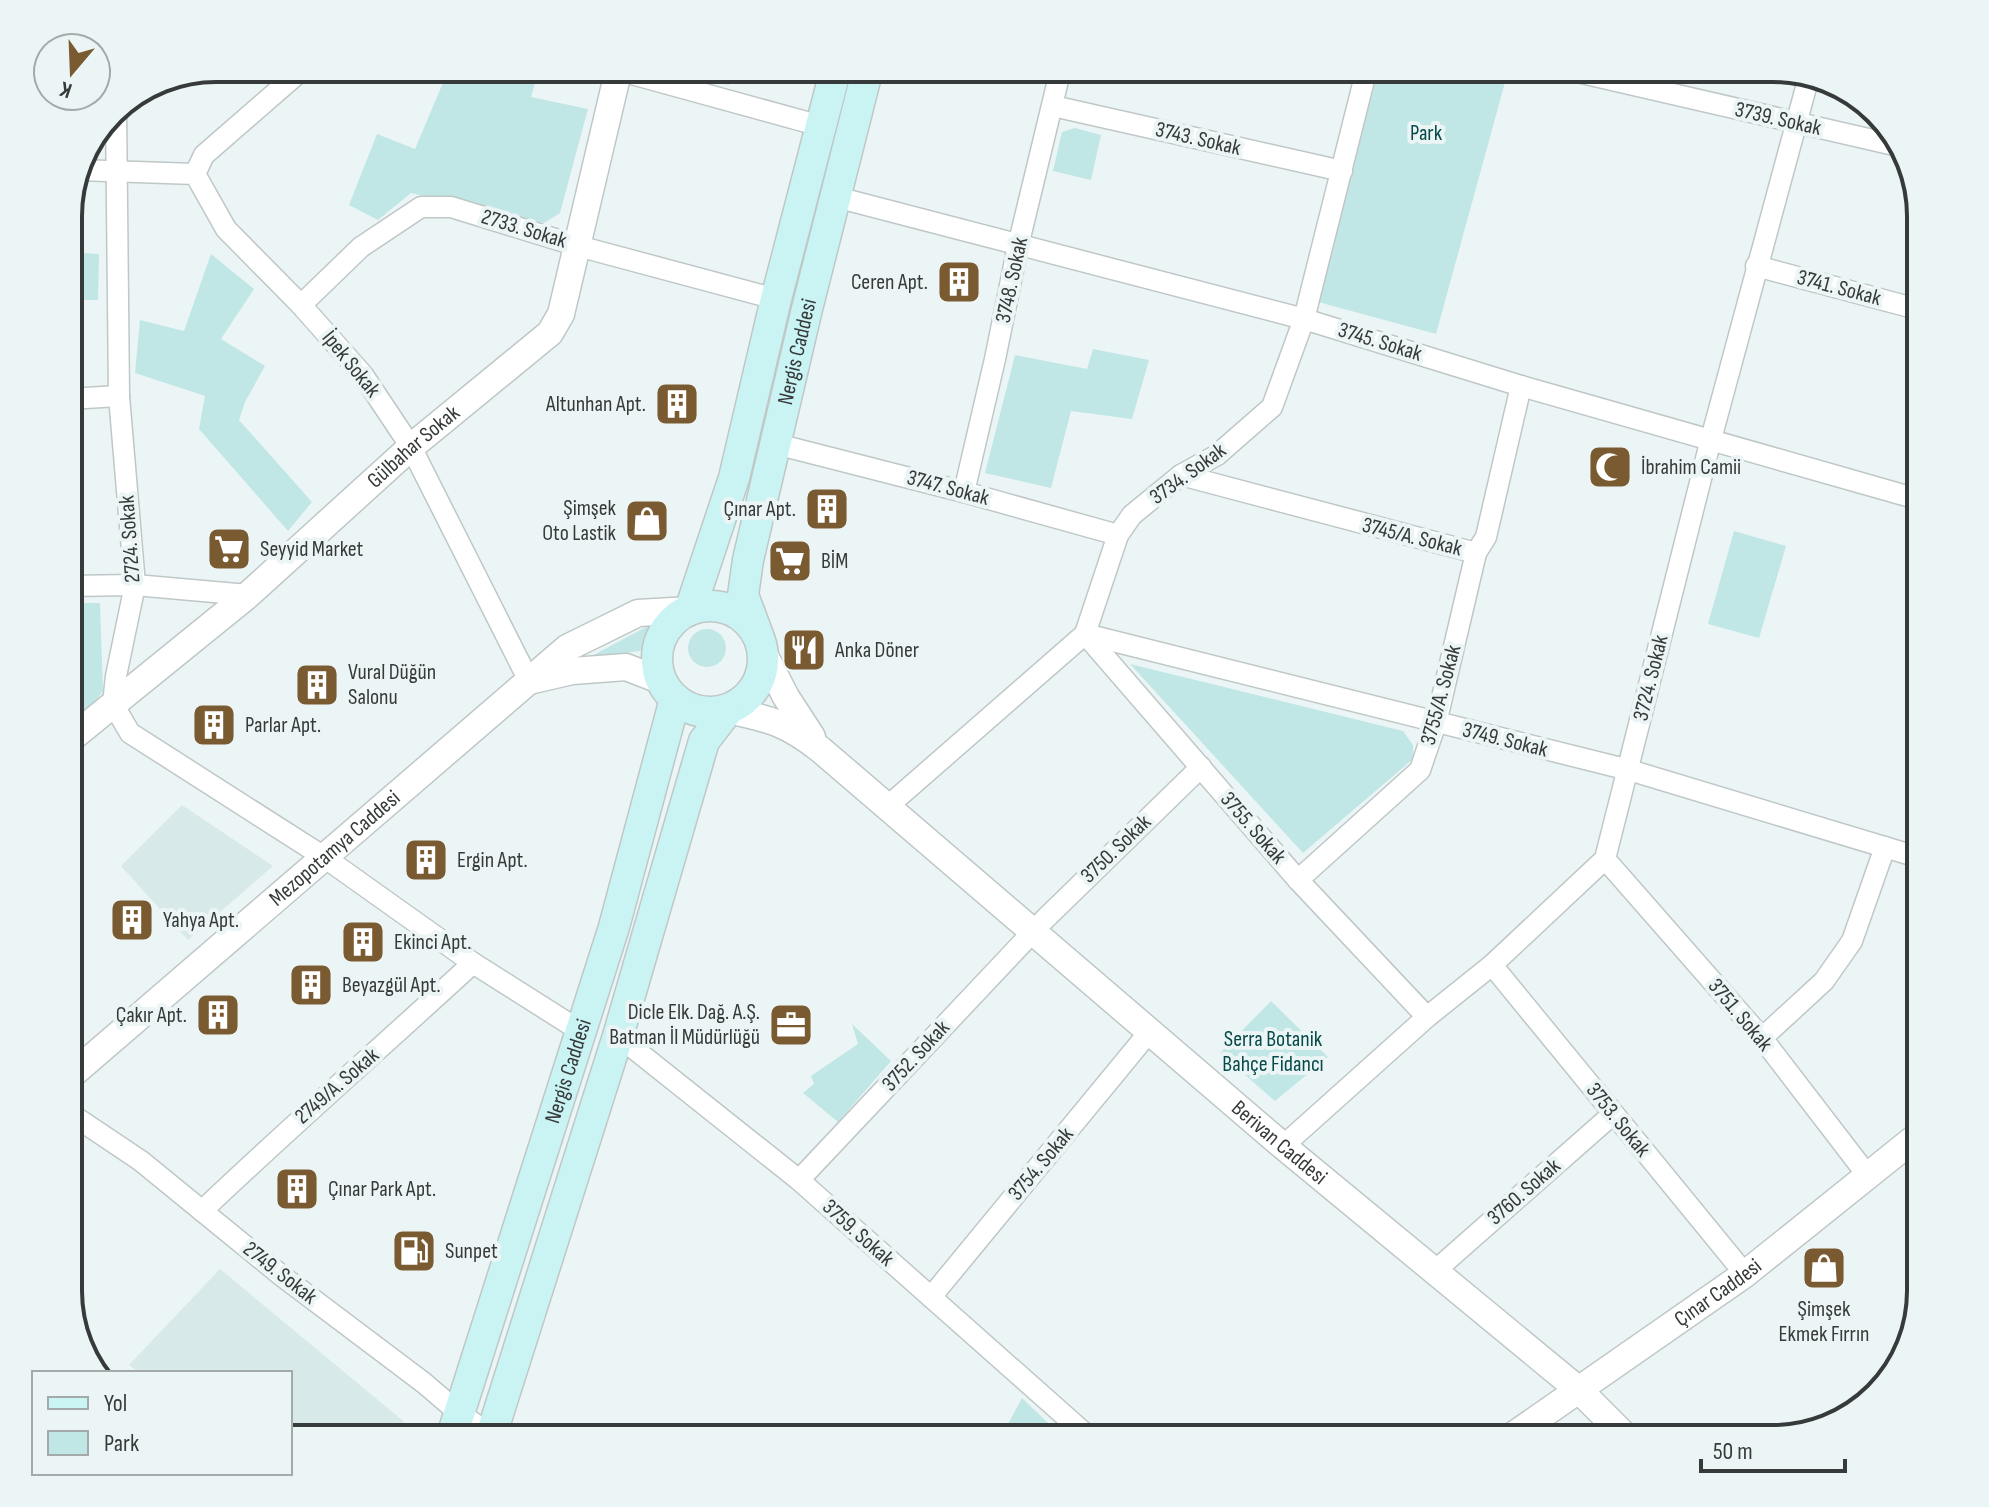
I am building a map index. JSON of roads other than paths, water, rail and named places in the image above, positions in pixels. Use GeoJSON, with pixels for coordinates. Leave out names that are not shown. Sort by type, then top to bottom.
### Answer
{"type":"FeatureCollection","features":[{"type":"Feature","properties":{"kind":"main road","name":"Nergis Caddesi"},"geometry":{"type":"LineString","coordinates":[[690,610],[734,478],[832,82]]}},
{"type":"Feature","properties":{"kind":"main road","name":"Nergis Caddesi"},"geometry":{"type":"LineString","coordinates":[[761,644],[743,595],[748,560],[865,82]]}},
{"type":"Feature","properties":{"kind":"main road"},"geometry":{"type":"LineString","coordinates":[[714,606],[732,610],[747,620],[761,644],[763,670],[756,687],[744,701],[728,710],[710,713],[692,709],[669,690],[657,656],[660,640],[669,625],[690,610],[714,606]]}},
{"type":"Feature","properties":{"kind":"main road","name":"Nergis Caddesi"},"geometry":{"type":"LineString","coordinates":[[455,1425],[614,927],[669,690]]}},
{"type":"Feature","properties":{"kind":"main road","name":"Nergis Caddesi"},"geometry":{"type":"LineString","coordinates":[[497,1425],[618,1036],[704,741],[728,710]]}},
{"type":"Feature","properties":{"kind":"street"},"geometry":{"type":"LineString","coordinates":[[90,171],[195,174],[204,155],[288,82]]}},
{"type":"Feature","properties":{"kind":"street","name":"Gülbahar Sokak"},"geometry":{"type":"LineString","coordinates":[[82,729],[248,595],[411,447],[550,333],[561,314],[613,82]]}},
{"type":"Feature","properties":{"kind":"street"},"geometry":{"type":"LineString","coordinates":[[663,82],[821,126]]}},
{"type":"Feature","properties":{"kind":"street","name":"3748. Sokak"},"geometry":{"type":"LineString","coordinates":[[964,492],[1058,82]]}},
{"type":"Feature","properties":{"kind":"street","name":"3734. Sokak"},"geometry":{"type":"LineString","coordinates":[[1085,634],[1118,535],[1132,515],[1181,475],[1217,455],[1272,407],[1304,319],[1364,82]]}},
{"type":"Feature","properties":{"kind":"street","name":"3739. Sokak"},"geometry":{"type":"LineString","coordinates":[[1637,82],[1884,143]]}},
{"type":"Feature","properties":{"kind":"street","name":"3724. Sokak"},"geometry":{"type":"LineString","coordinates":[[1605,859],[1756,266],[1806,87]]}},
{"type":"Feature","properties":{"kind":"street","name":"3743. Sokak"},"geometry":{"type":"LineString","coordinates":[[1053,106],[1342,171]]}},
{"type":"Feature","properties":{"kind":"street","name":"2724. Sokak"},"geometry":{"type":"LineString","coordinates":[[113,704],[135,585],[119,396],[117,126]]}},
{"type":"Feature","properties":{"kind":"street","name":"İpek Sokak"},"geometry":{"type":"LineString","coordinates":[[195,174],[226,229],[301,305],[363,375],[411,447],[529,681]]}},
{"type":"Feature","properties":{"kind":"street","name":"3745. Sokak"},"geometry":{"type":"LineString","coordinates":[[836,197],[1304,319],[1521,386],[1907,496]]}},
{"type":"Feature","properties":{"kind":"street","name":"2733. Sokak"},"geometry":{"type":"LineString","coordinates":[[301,305],[361,247],[421,207],[451,207],[578,246],[776,299]]}},
{"type":"Feature","properties":{"kind":"street","name":"3741. Sokak"},"geometry":{"type":"LineString","coordinates":[[1756,266],[1907,306]]}},
{"type":"Feature","properties":{"kind":"street","name":"3745/A. Sokak"},"geometry":{"type":"LineString","coordinates":[[1181,475],[1476,553],[1486,537],[1521,386]]}},
{"type":"Feature","properties":{"kind":"street"},"geometry":{"type":"LineString","coordinates":[[82,398],[119,396]]}},
{"type":"Feature","properties":{"kind":"street","name":"3747. Sokak"},"geometry":{"type":"LineString","coordinates":[[776,444],[1118,535]]}},
{"type":"Feature","properties":{"kind":"street","name":"3755/A. Sokak"},"geometry":{"type":"LineString","coordinates":[[1298,880],[1420,770],[1436,723],[1476,553]]}},
{"type":"Feature","properties":{"kind":"street"},"geometry":{"type":"LineString","coordinates":[[82,586],[135,585],[248,595]]}},
{"type":"Feature","properties":{"kind":"street","name":"Mezopotamya Caddesi"},"geometry":{"type":"LineString","coordinates":[[82,1066],[567,648],[638,613],[690,610]]}},
{"type":"Feature","properties":{"kind":"street"},"geometry":{"type":"LineString","coordinates":[[888,806],[1085,634]]}},
{"type":"Feature","properties":{"kind":"street","name":"3749. Sokak"},"geometry":{"type":"LineString","coordinates":[[1085,634],[1629,770],[1907,854]]}},
{"type":"Feature","properties":{"kind":"street","name":"3755. Sokak"},"geometry":{"type":"LineString","coordinates":[[1085,634],[1298,880],[1427,1017]]}},
{"type":"Feature","properties":{"kind":"street"},"geometry":{"type":"LineString","coordinates":[[761,644],[786,697],[821,750]]}},
{"type":"Feature","properties":{"kind":"street","name":"Mezopotamya Caddesi"},"geometry":{"type":"LineString","coordinates":[[529,681],[572,671],[626,667],[669,690]]}},
{"type":"Feature","properties":{"kind":"street"},"geometry":{"type":"LineString","coordinates":[[113,704],[130,733],[324,857],[473,963],[582,1032]]}},
{"type":"Feature","properties":{"kind":"street"},"geometry":{"type":"LineString","coordinates":[[728,710],[782,723],[821,750]]}},
{"type":"Feature","properties":{"kind":"street","name":"Berivan Caddesi"},"geometry":{"type":"LineString","coordinates":[[821,750],[1283,1146],[1580,1391],[1614,1425]]}},
{"type":"Feature","properties":{"kind":"street","name":"3750. Sokak"},"geometry":{"type":"LineString","coordinates":[[1032,932],[1201,767]]}},
{"type":"Feature","properties":{"kind":"street"},"geometry":{"type":"LineString","coordinates":[[1762,1038],[1824,981],[1852,941],[1885,847]]}},
{"type":"Feature","properties":{"kind":"street"},"geometry":{"type":"LineString","coordinates":[[1283,1146],[1427,1017],[1492,965],[1605,859]]}},
{"type":"Feature","properties":{"kind":"street","name":"3751. Sokak"},"geometry":{"type":"LineString","coordinates":[[1605,859],[1762,1038],[1868,1176]]}},
{"type":"Feature","properties":{"kind":"street","name":"3752. Sokak"},"geometry":{"type":"LineString","coordinates":[[799,1180],[1032,932]]}},
{"type":"Feature","properties":{"kind":"street","name":"2749/A. Sokak"},"geometry":{"type":"LineString","coordinates":[[202,1211],[304,1114],[473,963]]}},
{"type":"Feature","properties":{"kind":"street","name":"3753. Sokak"},"geometry":{"type":"LineString","coordinates":[[1492,965],[1745,1274]]}},
{"type":"Feature","properties":{"kind":"street","name":"3754. Sokak"},"geometry":{"type":"LineString","coordinates":[[931,1297],[1150,1031]]}},
{"type":"Feature","properties":{"kind":"street","name":"3759. Sokak"},"geometry":{"type":"LineString","coordinates":[[618,1036],[799,1180],[1075,1425]]}},
{"type":"Feature","properties":{"kind":"street","name":"3760. Sokak"},"geometry":{"type":"LineString","coordinates":[[1436,1270],[1613,1114]]}},
{"type":"Feature","properties":{"kind":"street","name":"2749. Sokak"},"geometry":{"type":"LineString","coordinates":[[82,1121],[141,1161],[282,1276],[424,1383],[454,1425]]}},
{"type":"Feature","properties":{"kind":"street","name":"Çınar Caddesi"},"geometry":{"type":"LineString","coordinates":[[1529,1425],[1745,1274],[1907,1144]]}},
{"type":"Feature","properties":{"kind":"place","name":"Ceren Apt."},"geometry":{"type":"Point","coordinates":[959,282]}},
{"type":"Feature","properties":{"kind":"place","name":"Altunhan Apt."},"geometry":{"type":"Point","coordinates":[677,404]}},
{"type":"Feature","properties":{"kind":"place","name":"İbrahim Camii"},"geometry":{"type":"Point","coordinates":[1610,467]}},
{"type":"Feature","properties":{"kind":"place","name":"Çınar Apt."},"geometry":{"type":"Point","coordinates":[827,509]}},
{"type":"Feature","properties":{"kind":"place","name":"Şimşek Oto Lastik"},"geometry":{"type":"Point","coordinates":[647,521]}},
{"type":"Feature","properties":{"kind":"place","name":"Seyyid Market"},"geometry":{"type":"Point","coordinates":[229,549]}},
{"type":"Feature","properties":{"kind":"place","name":"BİM"},"geometry":{"type":"Point","coordinates":[790,561]}},
{"type":"Feature","properties":{"kind":"place","name":"Anka Döner"},"geometry":{"type":"Point","coordinates":[804,650]}},
{"type":"Feature","properties":{"kind":"place","name":"Vural Düğün Salonu"},"geometry":{"type":"Point","coordinates":[317,685]}},
{"type":"Feature","properties":{"kind":"place","name":"Parlar Apt."},"geometry":{"type":"Point","coordinates":[214,725]}},
{"type":"Feature","properties":{"kind":"place","name":"Ergin Apt."},"geometry":{"type":"Point","coordinates":[426,860]}},
{"type":"Feature","properties":{"kind":"place","name":"Yahya Apt."},"geometry":{"type":"Point","coordinates":[132,920]}},
{"type":"Feature","properties":{"kind":"place","name":"Ekinci Apt."},"geometry":{"type":"Point","coordinates":[363,942]}},
{"type":"Feature","properties":{"kind":"place","name":"Beyazgül Apt."},"geometry":{"type":"Point","coordinates":[311,985]}},
{"type":"Feature","properties":{"kind":"place","name":"Çakır Apt."},"geometry":{"type":"Point","coordinates":[218,1015]}},
{"type":"Feature","properties":{"kind":"place","name":"Dicle Elk. Dağ. A.Ş. Batman İl Müdürlüğü"},"geometry":{"type":"Point","coordinates":[791,1025]}},
{"type":"Feature","properties":{"kind":"place","name":"Çınar Park Apt."},"geometry":{"type":"Point","coordinates":[297,1189]}},
{"type":"Feature","properties":{"kind":"place","name":"Sunpet"},"geometry":{"type":"Point","coordinates":[414,1251]}},
{"type":"Feature","properties":{"kind":"place","name":"Şimşek Ekmek Fırrın"},"geometry":{"type":"Point","coordinates":[1824,1268]}},
{"type":"Feature","properties":{"kind":"park label","name":"Park"},"geometry":{"type":"Point","coordinates":[1426,133]}},
{"type":"Feature","properties":{"kind":"park label","name":"Serra Botanik Bahçe Fidancı"},"geometry":{"type":"Point","coordinates":[1273,1052]}}]}
